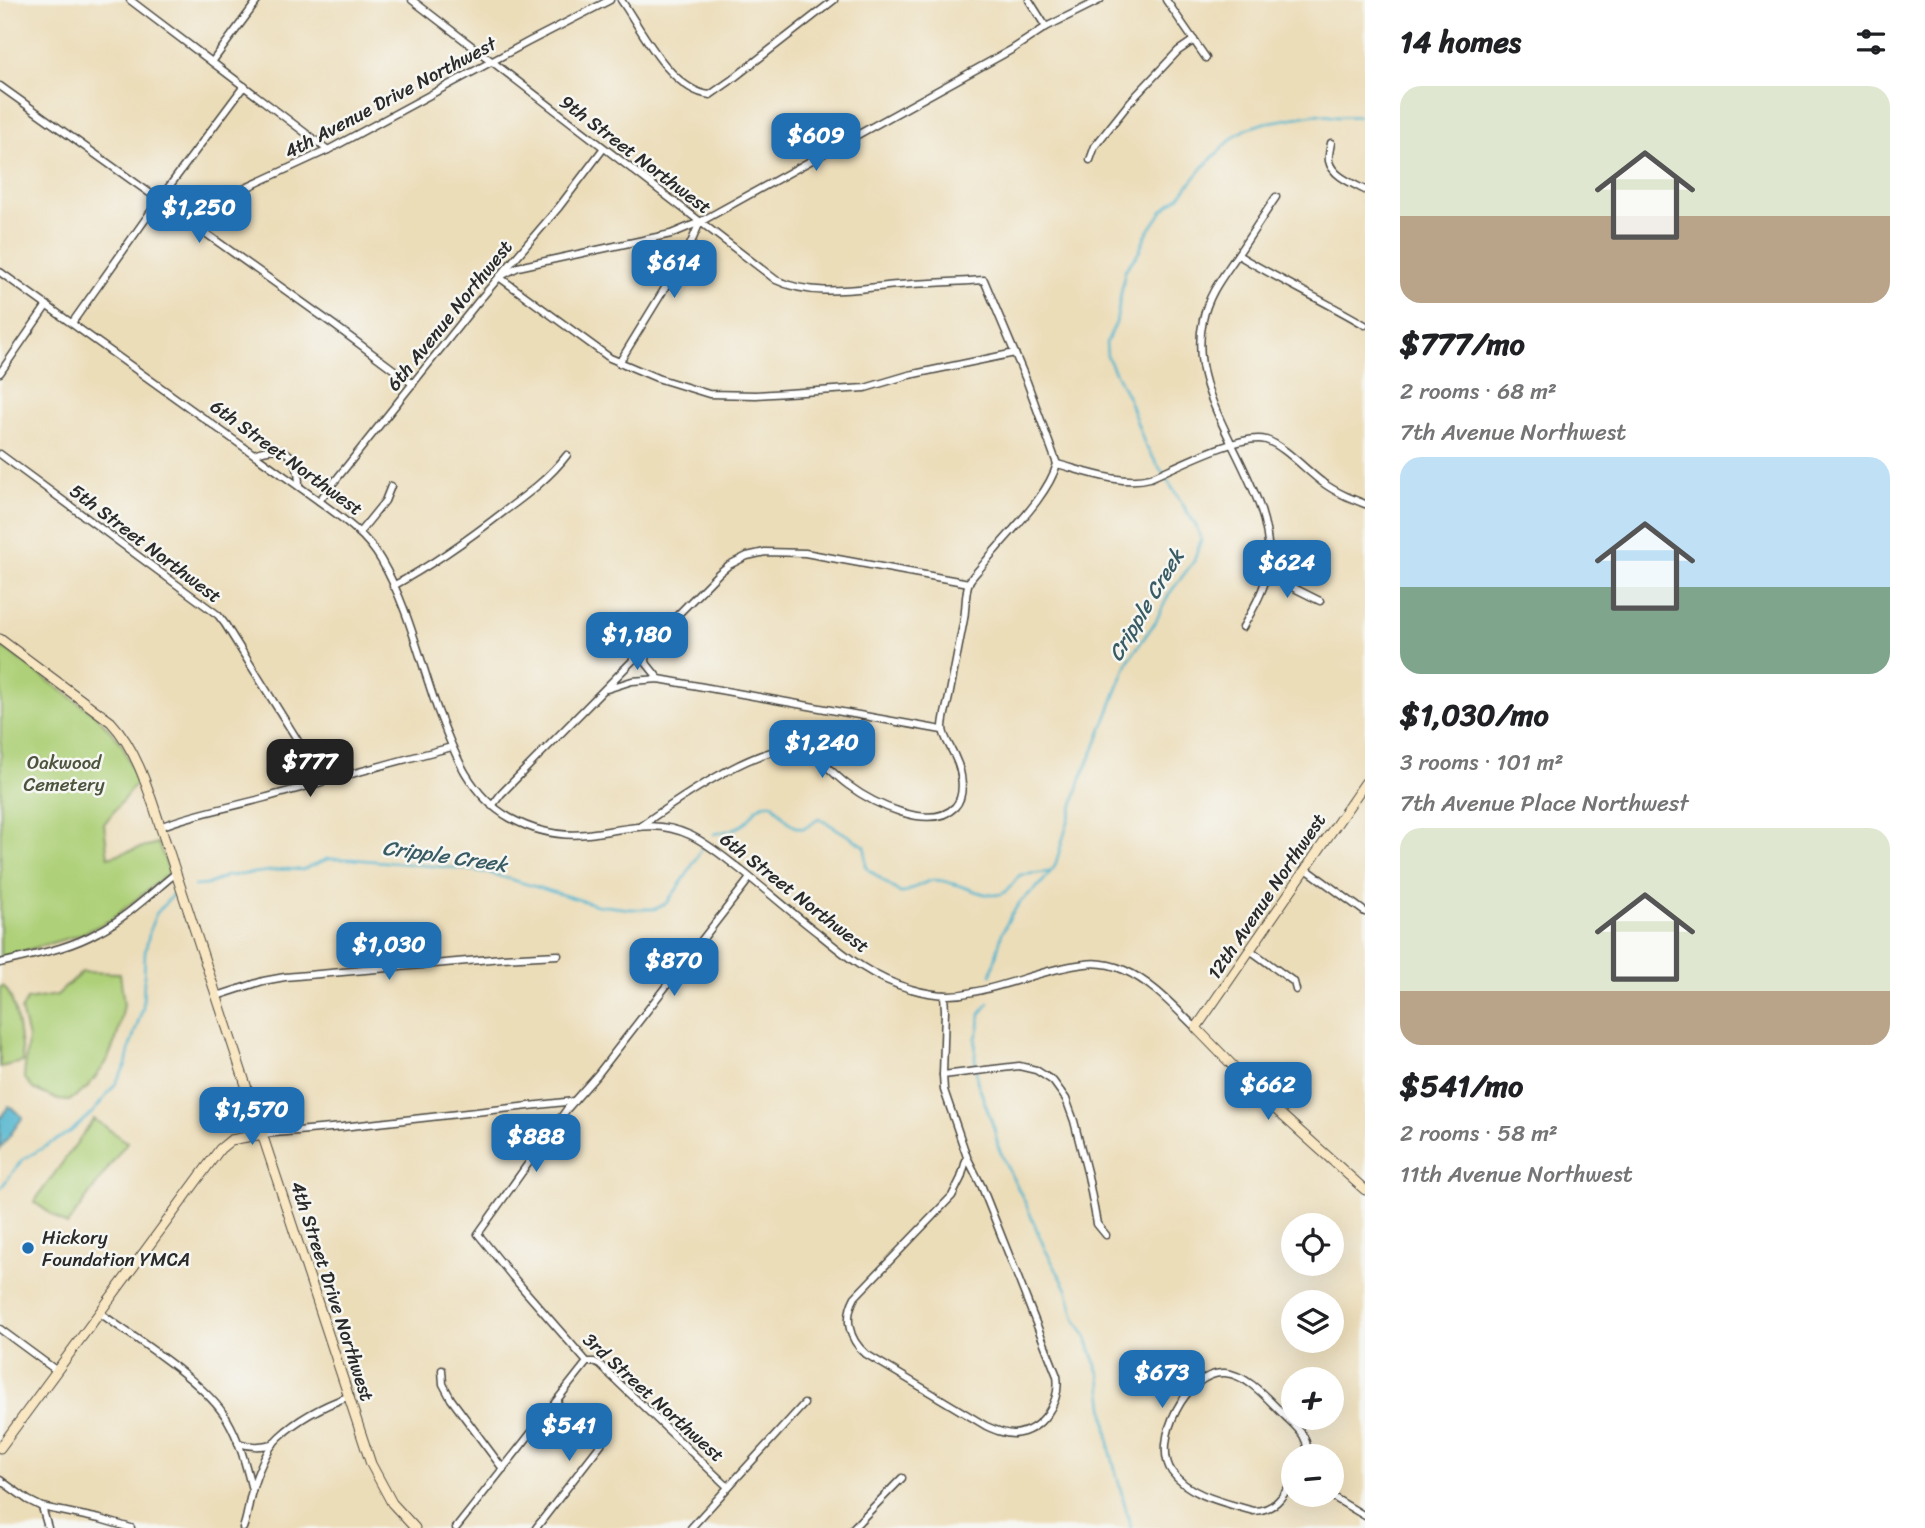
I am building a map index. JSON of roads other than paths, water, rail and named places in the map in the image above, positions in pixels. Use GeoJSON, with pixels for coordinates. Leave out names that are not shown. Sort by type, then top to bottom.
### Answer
{"type":"FeatureCollection","features":[{"type":"Feature","properties":{"kind":"main road","name":"4th Street Drive Northwest"},"geometry":{"type":"LineString","coordinates":[[0,639],[111,722],[133,751],[176,873],[371,1464],[392,1503],[415,1528]]}},
{"type":"Feature","properties":{"kind":"main road","name":"12th Avenue Northwest"},"geometry":{"type":"LineString","coordinates":[[1196,1028],[1365,783]]}},
{"type":"Feature","properties":{"kind":"main road","name":"6th Street Northwest"},"geometry":{"type":"LineString","coordinates":[[1196,1028],[1274,1108],[1365,1190]]}},
{"type":"Feature","properties":{"kind":"main road"},"geometry":{"type":"LineString","coordinates":[[0,1448],[220,1149],[231,1140],[263,1134]]}},
{"type":"Feature","properties":{"kind":"street"},"geometry":{"type":"LineString","coordinates":[[130,0],[328,149]]}},
{"type":"Feature","properties":{"kind":"street"},"geometry":{"type":"LineString","coordinates":[[212,62],[258,0]]}},
{"type":"Feature","properties":{"kind":"street","name":"9th Street Northwest"},"geometry":{"type":"LineString","coordinates":[[412,0],[421,3],[491,62],[776,280],[797,288],[831,290],[984,280],[1015,354]]}},
{"type":"Feature","properties":{"kind":"street","name":"4th Avenue Drive Northwest"},"geometry":{"type":"LineString","coordinates":[[183,217],[328,149],[610,0]]}},
{"type":"Feature","properties":{"kind":"street"},"geometry":{"type":"LineString","coordinates":[[621,0],[666,67],[693,90],[710,95],[834,0]]}},
{"type":"Feature","properties":{"kind":"street"},"geometry":{"type":"LineString","coordinates":[[1028,0],[1046,27]]}},
{"type":"Feature","properties":{"kind":"street"},"geometry":{"type":"LineString","coordinates":[[642,825],[734,768],[777,750],[794,749],[812,755],[849,786],[889,807],[922,817],[940,816],[956,806],[961,798],[961,783],[957,761],[943,730],[969,583],[1047,486],[1057,464],[1015,354],[909,375],[865,388],[756,395],[703,393],[619,363],[499,277],[519,267],[671,234],[700,222],[1011,50],[1046,27],[1100,0]]}},
{"type":"Feature","properties":{"kind":"street"},"geometry":{"type":"LineString","coordinates":[[1166,0],[1206,58]]}},
{"type":"Feature","properties":{"kind":"street"},"geometry":{"type":"LineString","coordinates":[[1090,160],[1095,146],[1130,102],[1178,51],[1194,40]]}},
{"type":"Feature","properties":{"kind":"street"},"geometry":{"type":"LineString","coordinates":[[0,86],[413,384]]}},
{"type":"Feature","properties":{"kind":"street"},"geometry":{"type":"LineString","coordinates":[[72,323],[244,86]]}},
{"type":"Feature","properties":{"kind":"street"},"geometry":{"type":"LineString","coordinates":[[1331,144],[1331,167],[1365,190]]}},
{"type":"Feature","properties":{"kind":"street","name":"6th Avenue Northwest"},"geometry":{"type":"LineString","coordinates":[[319,501],[499,277],[559,207],[603,149]]}},
{"type":"Feature","properties":{"kind":"street"},"geometry":{"type":"LineString","coordinates":[[1243,627],[1258,599],[1266,574],[1268,545],[1262,517],[1207,383],[1200,341],[1208,302],[1276,197]]}},
{"type":"Feature","properties":{"kind":"street"},"geometry":{"type":"LineString","coordinates":[[619,363],[687,252],[700,222]]}},
{"type":"Feature","properties":{"kind":"street"},"geometry":{"type":"LineString","coordinates":[[1238,255],[1365,325]]}},
{"type":"Feature","properties":{"kind":"street","name":"6th Street Northwest"},"geometry":{"type":"LineString","coordinates":[[0,272],[299,486],[359,533],[380,559],[393,586],[452,747],[468,779],[492,806],[523,825],[554,833],[587,834],[642,825],[669,828],[691,836],[716,850],[866,970],[901,986],[944,995],[972,993],[1086,963],[1103,964],[1126,971],[1141,980],[1196,1028]]}},
{"type":"Feature","properties":{"kind":"street"},"geometry":{"type":"LineString","coordinates":[[0,373],[47,305]]}},
{"type":"Feature","properties":{"kind":"street"},"geometry":{"type":"LineString","coordinates":[[1057,464],[1138,481],[1231,443],[1258,439],[1271,442],[1324,484],[1365,504]]}},
{"type":"Feature","properties":{"kind":"street"},"geometry":{"type":"LineString","coordinates":[[254,454],[267,449],[280,449],[291,456],[299,471],[299,486]]}},
{"type":"Feature","properties":{"kind":"street","name":"5th Street Northwest"},"geometry":{"type":"LineString","coordinates":[[0,454],[218,615],[323,781]]}},
{"type":"Feature","properties":{"kind":"street"},"geometry":{"type":"LineString","coordinates":[[393,586],[465,542],[545,480],[567,455]]}},
{"type":"Feature","properties":{"kind":"street"},"geometry":{"type":"LineString","coordinates":[[359,533],[385,500],[391,486]]}},
{"type":"Feature","properties":{"kind":"street"},"geometry":{"type":"LineString","coordinates":[[492,806],[719,573],[747,556],[755,553],[805,553],[969,583]]}},
{"type":"Feature","properties":{"kind":"street"},"geometry":{"type":"LineString","coordinates":[[1266,574],[1320,601]]}},
{"type":"Feature","properties":{"kind":"street"},"geometry":{"type":"LineString","coordinates":[[643,650],[647,664],[659,679]]}},
{"type":"Feature","properties":{"kind":"street"},"geometry":{"type":"LineString","coordinates":[[605,690],[632,681],[659,679],[943,730]]}},
{"type":"Feature","properties":{"kind":"street"},"geometry":{"type":"LineString","coordinates":[[160,828],[197,815],[452,747]]}},
{"type":"Feature","properties":{"kind":"street"},"geometry":{"type":"LineString","coordinates":[[1305,868],[1365,912]]}},
{"type":"Feature","properties":{"kind":"street"},"geometry":{"type":"LineString","coordinates":[[0,963],[81,940],[110,926],[176,873]]}},
{"type":"Feature","properties":{"kind":"street"},"geometry":{"type":"LineString","coordinates":[[263,1134],[574,1101],[598,1074],[750,878]]}},
{"type":"Feature","properties":{"kind":"street"},"geometry":{"type":"LineString","coordinates":[[1250,950],[1294,982],[1296,990]]}},
{"type":"Feature","properties":{"kind":"street"},"geometry":{"type":"LineString","coordinates":[[217,996],[285,977],[558,955]]}},
{"type":"Feature","properties":{"kind":"street"},"geometry":{"type":"LineString","coordinates":[[944,995],[943,1075],[947,1100],[967,1157],[982,1187],[1057,1376],[1057,1392],[1046,1416],[1031,1428],[1015,1433],[1003,1433],[986,1426],[877,1360],[857,1345],[849,1328],[849,1315],[855,1297],[951,1196],[961,1178],[967,1157]]}},
{"type":"Feature","properties":{"kind":"street"},"geometry":{"type":"LineString","coordinates":[[943,1075],[1020,1066],[1035,1070],[1053,1081],[1066,1099],[1074,1121],[1097,1224],[1106,1235]]}},
{"type":"Feature","properties":{"kind":"street","name":"3rd Street Northwest"},"geometry":{"type":"LineString","coordinates":[[574,1101],[541,1143],[478,1234],[587,1362],[600,1365],[728,1486]]}},
{"type":"Feature","properties":{"kind":"street"},"geometry":{"type":"LineString","coordinates":[[100,1312],[208,1396],[227,1419],[238,1443],[252,1490]]}},
{"type":"Feature","properties":{"kind":"street"},"geometry":{"type":"LineString","coordinates":[[0,1329],[57,1371]]}},
{"type":"Feature","properties":{"kind":"street"},"geometry":{"type":"LineString","coordinates":[[456,1528],[587,1362]]}},
{"type":"Feature","properties":{"kind":"street"},"geometry":{"type":"LineString","coordinates":[[442,1370],[443,1384],[451,1399],[503,1469]]}},
{"type":"Feature","properties":{"kind":"street"},"geometry":{"type":"LineString","coordinates":[[1281,1498],[1271,1508],[1253,1511],[1200,1493],[1183,1483],[1167,1462],[1165,1445],[1171,1422],[1191,1389],[1213,1374],[1225,1373],[1253,1387],[1299,1430],[1307,1444]]}},
{"type":"Feature","properties":{"kind":"street"},"geometry":{"type":"LineString","coordinates":[[243,1528],[252,1490],[273,1444],[312,1414],[350,1396]]}},
{"type":"Feature","properties":{"kind":"street"},"geometry":{"type":"LineString","coordinates":[[536,1528],[601,1444],[556,1402]]}},
{"type":"Feature","properties":{"kind":"street"},"geometry":{"type":"LineString","coordinates":[[691,1528],[804,1404]]}},
{"type":"Feature","properties":{"kind":"street"},"geometry":{"type":"LineString","coordinates":[[238,1443],[251,1447],[273,1444]]}},
{"type":"Feature","properties":{"kind":"street"},"geometry":{"type":"LineString","coordinates":[[853,1528],[902,1478]]}},
{"type":"Feature","properties":{"kind":"street"},"geometry":{"type":"LineString","coordinates":[[0,1480],[42,1507],[131,1528]]}},
{"type":"Feature","properties":{"kind":"street"},"geometry":{"type":"LineString","coordinates":[[1344,1504],[1365,1516]]}},
{"type":"Feature","properties":{"kind":"street"},"geometry":{"type":"LineString","coordinates":[[42,1507],[48,1528]]}},
{"type":"Feature","properties":{"kind":"water"},"geometry":{"type":"Polygon","coordinates":[[[9,1106],[23,1117],[0,1149],[0,1119],[9,1106]]]}},
{"type":"Feature","properties":{"kind":"waterway","name":"Cripple Creek"},"geometry":{"type":"LineString","coordinates":[[991,975],[1002,933],[1011,915],[1055,866],[1081,778],[1128,661],[1156,621],[1169,594],[1194,561],[1201,539],[1195,524],[1145,445],[1129,400],[1107,356],[1106,343],[1116,323],[1125,270],[1139,252],[1146,235],[1163,210],[1180,196],[1206,164],[1236,135],[1264,123],[1317,114],[1337,117],[1365,116]]}},
{"type":"Feature","properties":{"kind":"waterway","name":"Cripple Creek"},"geometry":{"type":"LineString","coordinates":[[714,834],[742,825],[758,808],[766,804],[773,804],[795,827],[804,828],[819,818],[865,846],[866,866],[900,893],[935,880],[998,895],[1005,892],[1020,875],[1049,872]]}},
{"type":"Feature","properties":{"kind":"waterway","name":"Cripple Creek"},"geometry":{"type":"LineString","coordinates":[[194,886],[207,885],[226,876],[286,869],[302,870],[327,859],[352,859],[489,873],[597,905],[655,909],[667,903],[702,848]]}},
{"type":"Feature","properties":{"kind":"waterway","name":"Cripple Creek"},"geometry":{"type":"LineString","coordinates":[[0,1189],[22,1160],[70,1132],[93,1112],[114,1086],[126,1065],[143,1008],[145,952],[151,926],[156,914],[173,894]]}},
{"type":"Feature","properties":{"kind":"waterway"},"geometry":{"type":"LineString","coordinates":[[989,1003],[980,1014],[976,1038],[977,1081],[998,1146],[1045,1249],[1067,1289],[1075,1318],[1087,1338],[1100,1376],[1110,1450],[1131,1528]]}},
{"type":"Feature","properties":{"kind":"place","name":"Hickory Foundation YMCA"},"geometry":{"type":"Point","coordinates":[28,1248]}},
{"type":"Feature","properties":{"kind":"park label","name":"Oakwood Cemetery"},"geometry":{"type":"Point","coordinates":[64,773]}}]}
